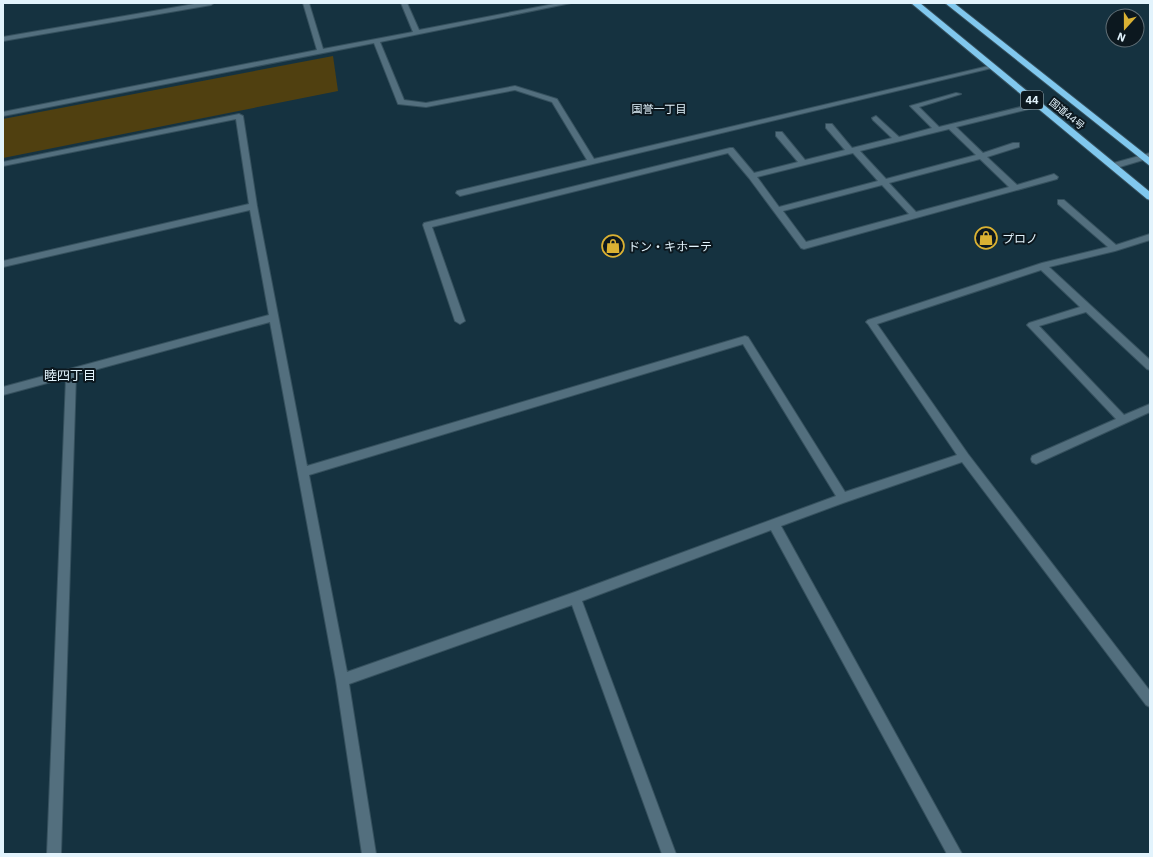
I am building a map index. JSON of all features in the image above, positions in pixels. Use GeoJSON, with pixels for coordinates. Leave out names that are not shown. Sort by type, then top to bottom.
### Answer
{"type":"FeatureCollection","features":[{"type":"Feature","properties":{"kind":"highway","name":"国道44号"},"geometry":{"type":"LineString","coordinates":[[915,3],[1150,196]]}},
{"type":"Feature","properties":{"kind":"highway","name":"国道44号"},"geometry":{"type":"LineString","coordinates":[[948,3],[1146,156],[1150,163]]}},
{"type":"Feature","properties":{"kind":"street"},"geometry":{"type":"LineString","coordinates":[[3,39],[211,3]]}},
{"type":"Feature","properties":{"kind":"street"},"geometry":{"type":"LineString","coordinates":[[306,3],[320,51]]}},
{"type":"Feature","properties":{"kind":"street"},"geometry":{"type":"LineString","coordinates":[[404,3],[416,32]]}},
{"type":"Feature","properties":{"kind":"street"},"geometry":{"type":"LineString","coordinates":[[3,114],[548,5],[568,3]]}},
{"type":"Feature","properties":{"kind":"street"},"geometry":{"type":"LineString","coordinates":[[376,40],[401,102],[426,105],[515,88],[555,101],[592,162]]}},
{"type":"Feature","properties":{"kind":"street"},"geometry":{"type":"LineString","coordinates":[[460,193],[993,67]]}},
{"type":"Feature","properties":{"kind":"street"},"geometry":{"type":"LineString","coordinates":[[937,129],[914,106],[958,94]]}},
{"type":"Feature","properties":{"kind":"street"},"geometry":{"type":"LineString","coordinates":[[752,176],[1038,104]]}},
{"type":"Feature","properties":{"kind":"street"},"geometry":{"type":"LineString","coordinates":[[3,164],[239,116],[253,206],[342,680],[369,854]]}},
{"type":"Feature","properties":{"kind":"street"},"geometry":{"type":"LineString","coordinates":[[876,118],[897,140]]}},
{"type":"Feature","properties":{"kind":"street"},"geometry":{"type":"LineString","coordinates":[[829,126],[915,216]]}},
{"type":"Feature","properties":{"kind":"street"},"geometry":{"type":"LineString","coordinates":[[951,126],[1015,188]]}},
{"type":"Feature","properties":{"kind":"street"},"geometry":{"type":"LineString","coordinates":[[779,134],[803,163]]}},
{"type":"Feature","properties":{"kind":"street"},"geometry":{"type":"LineString","coordinates":[[777,210],[982,156],[1016,145]]}},
{"type":"Feature","properties":{"kind":"street"},"geometry":{"type":"LineString","coordinates":[[460,321],[427,225],[730,150],[752,176],[804,246],[1054,177]]}},
{"type":"Feature","properties":{"kind":"street"},"geometry":{"type":"LineString","coordinates":[[1113,166],[1146,156]]}},
{"type":"Feature","properties":{"kind":"street"},"geometry":{"type":"LineString","coordinates":[[1061,202],[1115,248]]}},
{"type":"Feature","properties":{"kind":"street"},"geometry":{"type":"LineString","coordinates":[[3,264],[253,206]]}},
{"type":"Feature","properties":{"kind":"street"},"geometry":{"type":"LineString","coordinates":[[1150,237],[1115,248],[1042,266],[871,322],[964,457],[1150,701]]}},
{"type":"Feature","properties":{"kind":"street"},"geometry":{"type":"LineString","coordinates":[[1042,266],[1150,366]]}},
{"type":"Feature","properties":{"kind":"street"},"geometry":{"type":"LineString","coordinates":[[1087,308],[1032,325],[1122,420]]}},
{"type":"Feature","properties":{"kind":"street"},"geometry":{"type":"LineString","coordinates":[[3,391],[71,374],[274,317]]}},
{"type":"Feature","properties":{"kind":"street"},"geometry":{"type":"LineString","coordinates":[[302,472],[745,340],[843,498]]}},
{"type":"Feature","properties":{"kind":"street"},"geometry":{"type":"LineString","coordinates":[[54,854],[71,374]]}},
{"type":"Feature","properties":{"kind":"street"},"geometry":{"type":"LineString","coordinates":[[1036,459],[1150,408]]}},
{"type":"Feature","properties":{"kind":"street"},"geometry":{"type":"LineString","coordinates":[[342,680],[574,598],[843,498],[964,457]]}},
{"type":"Feature","properties":{"kind":"street"},"geometry":{"type":"LineString","coordinates":[[774,524],[955,854]]}},
{"type":"Feature","properties":{"kind":"street"},"geometry":{"type":"LineString","coordinates":[[574,598],[669,854]]}},
{"type":"Feature","properties":{"kind":"shaded area"},"geometry":{"type":"Polygon","coordinates":[[[333,56],[338,91],[3,158],[3,119],[333,56]]]}},
{"type":"Feature","properties":{"kind":"place","name":"プロノ"},"geometry":{"type":"Point","coordinates":[986,238]}},
{"type":"Feature","properties":{"kind":"place","name":"ドン・キホーテ"},"geometry":{"type":"Point","coordinates":[613,246]}},
{"type":"Feature","properties":{"kind":"district","name":"国誉一丁目"},"geometry":{"type":"Point","coordinates":[659,109]}},
{"type":"Feature","properties":{"kind":"district","name":"睦四丁目"},"geometry":{"type":"Point","coordinates":[70,375]}}]}
